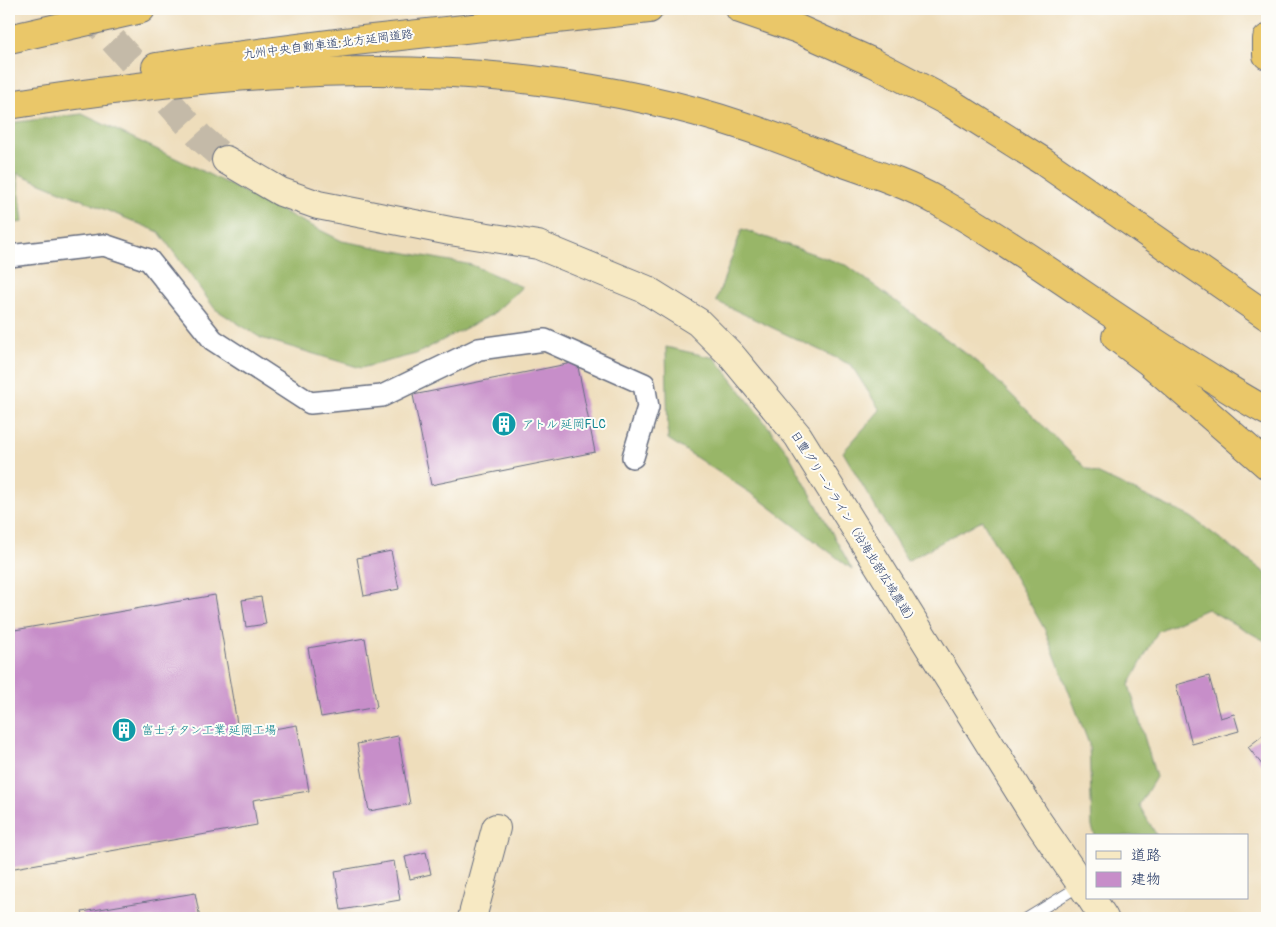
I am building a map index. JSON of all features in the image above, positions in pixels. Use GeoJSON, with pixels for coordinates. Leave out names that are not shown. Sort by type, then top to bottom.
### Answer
{"type":"FeatureCollection","features":[{"type":"Feature","properties":{"kind":"highway"},"geometry":{"type":"LineString","coordinates":[[9,39],[141,9]]}},
{"type":"Feature","properties":{"kind":"highway","name":"九州中央自動車道;北方延岡道路"},"geometry":{"type":"LineString","coordinates":[[9,92],[203,60],[345,42],[649,9]]}},
{"type":"Feature","properties":{"kind":"highway"},"geometry":{"type":"LineString","coordinates":[[740,9],[798,29],[874,63],[952,104],[1044,162],[1267,316]]}},
{"type":"Feature","properties":{"kind":"highway"},"geometry":{"type":"LineString","coordinates":[[1267,39],[1267,55]]}},
{"type":"Feature","properties":{"kind":"highway"},"geometry":{"type":"LineString","coordinates":[[9,105],[91,92],[167,83],[280,74],[366,71],[424,72],[531,80],[630,96],[685,109],[741,125],[894,181],[935,200],[1012,247],[1163,348],[1249,402],[1267,411]]}},
{"type":"Feature","properties":{"kind":"highway"},"geometry":{"type":"LineString","coordinates":[[851,166],[896,186],[934,206],[1007,255],[1148,361],[1267,465]]}},
{"type":"Feature","properties":{"kind":"street","name":"日豊グリーンライン（沿海北部広域農道）"},"geometry":{"type":"LineString","coordinates":[[226,160],[281,192],[318,204],[450,231],[538,245],[645,289],[698,322],[730,355],[798,436],[1037,820],[1086,891]]}},
{"type":"Feature","properties":{"kind":"street"},"geometry":{"type":"LineString","coordinates":[[9,256],[104,244],[149,260],[213,340],[310,403],[382,396],[479,348],[545,340],[644,384],[648,407],[634,457]]}},
{"type":"Feature","properties":{"kind":"street"},"geometry":{"type":"LineString","coordinates":[[472,918],[496,828]]}},
{"type":"Feature","properties":{"kind":"street","name":"日豊グリーンライン（沿海北部広域農道）"},"geometry":{"type":"LineString","coordinates":[[1092,900],[1104,918]]}},
{"type":"Feature","properties":{"kind":"lane"},"geometry":{"type":"LineString","coordinates":[[1027,918],[1086,892]]}},
{"type":"Feature","properties":{"kind":"green space"},"geometry":{"type":"Polygon","coordinates":[[[82,114],[192,166],[342,241],[472,265],[522,287],[493,314],[416,354],[361,368],[261,338],[215,309],[159,232],[17,173],[23,222],[9,224],[9,123],[82,114]]]}},
{"type":"Feature","properties":{"kind":"green space"},"geometry":{"type":"Polygon","coordinates":[[[742,229],[848,266],[980,364],[1086,468],[1191,517],[1267,574],[1267,642],[1207,609],[1158,631],[1129,685],[1156,777],[1139,805],[1156,834],[1094,834],[1092,827],[1089,744],[1045,630],[982,520],[907,561],[843,452],[880,410],[851,365],[716,301],[742,229]]]}},
{"type":"Feature","properties":{"kind":"green space"},"geometry":{"type":"Polygon","coordinates":[[[666,347],[715,358],[787,451],[852,569],[758,498],[668,439],[666,347]]]}},
{"type":"Feature","properties":{"kind":"building","name":"アトル 延岡FLC"},"geometry":{"type":"Polygon","coordinates":[[[577,362],[595,452],[431,485],[413,395],[577,362]]]}},
{"type":"Feature","properties":{"kind":"building"},"geometry":{"type":"Polygon","coordinates":[[[391,551],[399,589],[364,596],[357,558],[391,551]]]}},
{"type":"Feature","properties":{"kind":"building","name":"富士チタン工業 延岡工場"},"geometry":{"type":"Polygon","coordinates":[[[215,595],[239,735],[297,725],[309,791],[253,800],[257,825],[9,869],[9,631],[215,595]]]}},
{"type":"Feature","properties":{"kind":"building"},"geometry":{"type":"Polygon","coordinates":[[[261,597],[266,624],[246,627],[242,600],[261,597]]]}},
{"type":"Feature","properties":{"kind":"building"},"geometry":{"type":"Polygon","coordinates":[[[365,638],[377,707],[321,717],[308,648],[365,638]]]}},
{"type":"Feature","properties":{"kind":"building"},"geometry":{"type":"Polygon","coordinates":[[[1209,676],[1220,718],[1234,714],[1239,731],[1192,744],[1176,685],[1209,676]]]}},
{"type":"Feature","properties":{"kind":"building"},"geometry":{"type":"Polygon","coordinates":[[[1267,732],[1267,771],[1248,747],[1267,732]]]}},
{"type":"Feature","properties":{"kind":"building"},"geometry":{"type":"Polygon","coordinates":[[[398,736],[410,804],[369,811],[357,744],[398,736]]]}},
{"type":"Feature","properties":{"kind":"building"},"geometry":{"type":"Polygon","coordinates":[[[426,852],[431,874],[410,879],[405,857],[426,852]]]}},
{"type":"Feature","properties":{"kind":"building"},"geometry":{"type":"Polygon","coordinates":[[[394,861],[400,900],[341,910],[335,871],[394,861]]]}},
{"type":"Feature","properties":{"kind":"building"},"geometry":{"type":"Polygon","coordinates":[[[195,893],[200,918],[84,918],[82,912],[195,893]]]}},
{"type":"Feature","properties":{"kind":"tunnel"},"geometry":{"type":"LineString","coordinates":[[85,9],[200,137],[226,160]]}},
{"type":"Feature","properties":{"kind":"place","name":"アトル 延岡FLC"},"geometry":{"type":"Point","coordinates":[504,424]}},
{"type":"Feature","properties":{"kind":"place","name":"富士チタン工業 延岡工場"},"geometry":{"type":"Point","coordinates":[124,730]}}]}
